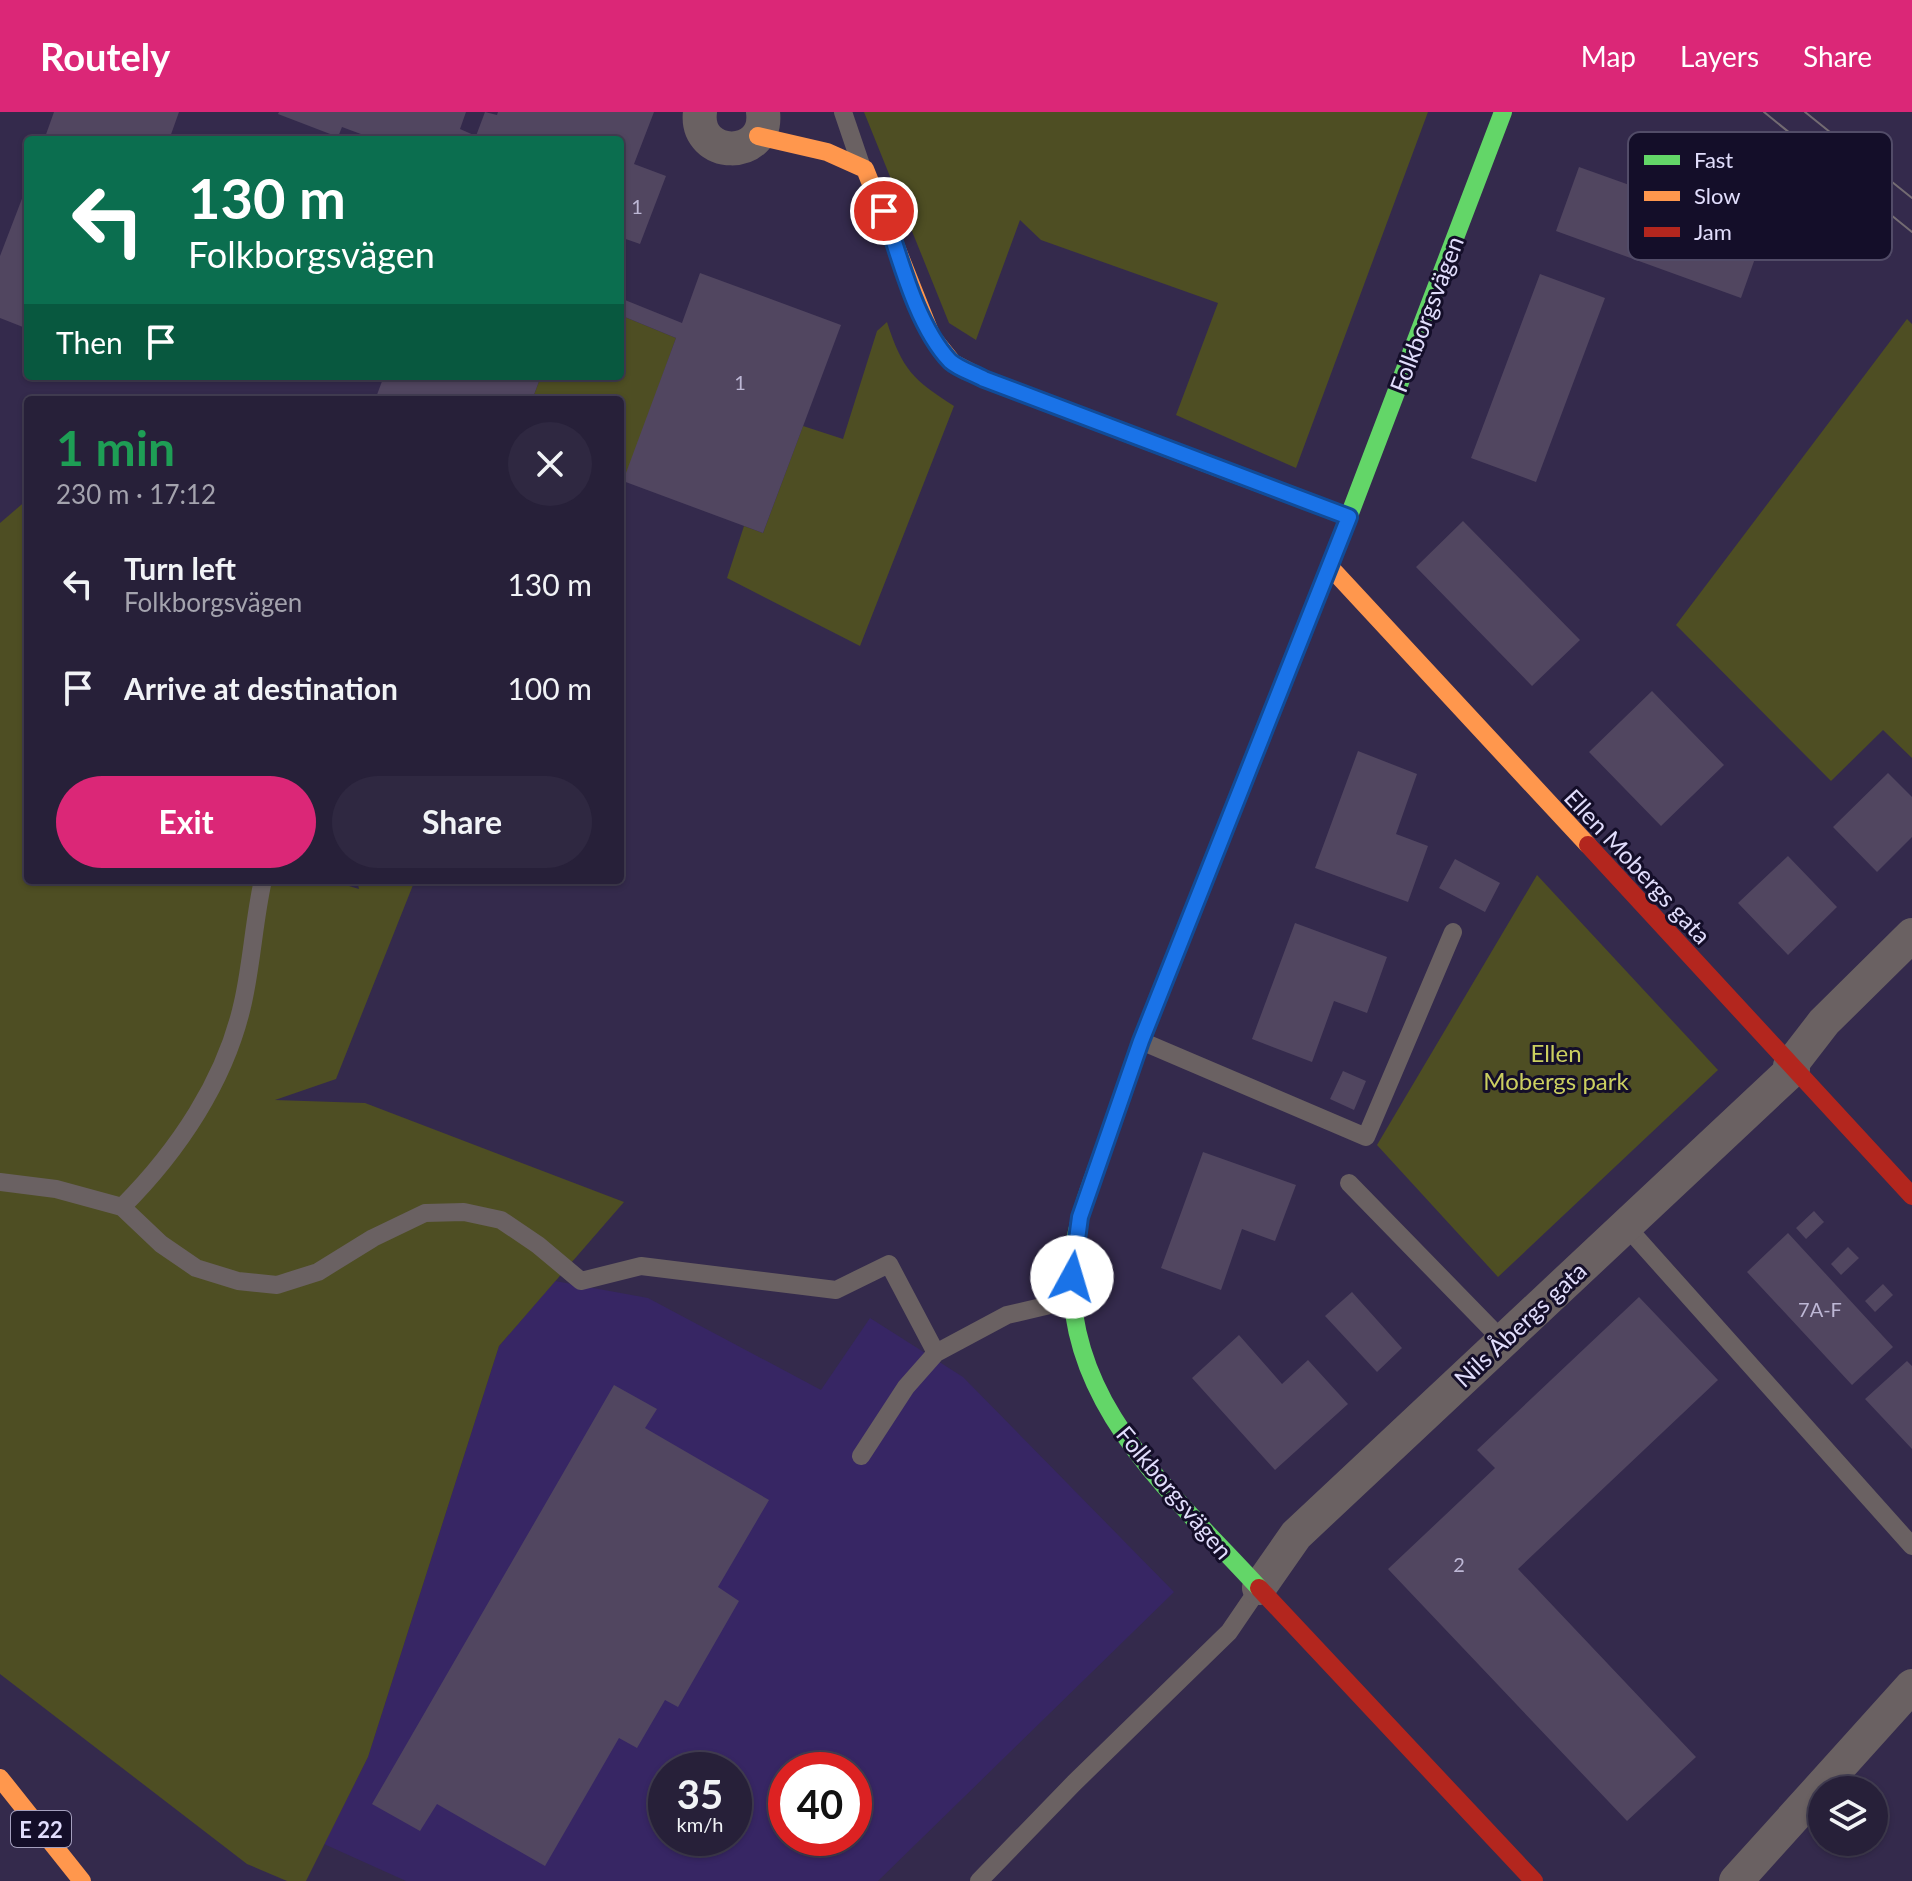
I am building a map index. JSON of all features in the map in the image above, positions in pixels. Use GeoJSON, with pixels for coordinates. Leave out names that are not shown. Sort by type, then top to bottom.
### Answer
{"type":"FeatureCollection","features":[{"type":"Feature","properties":{"kind":"main road","name":"Folkborgsvägen"},"geometry":{"type":"LineString","coordinates":[[1503,112],[1330,567],[1141,1041],[1080,1217],[1073,1255],[1071,1300],[1086,1365],[1106,1409],[1136,1453],[1534,1881]]}},
{"type":"Feature","properties":{"kind":"main road"},"geometry":{"type":"LineString","coordinates":[[760,124],[865,169],[932,337],[953,363],[984,379],[1349,517]]}},
{"type":"Feature","properties":{"kind":"main road","name":"Ellen Mobergs gata"},"geometry":{"type":"LineString","coordinates":[[1330,567],[1912,1196]]}},
{"type":"Feature","properties":{"kind":"main road","name":"E 22"},"geometry":{"type":"LineString","coordinates":[[0,1778],[82,1881]]}},
{"type":"Feature","properties":{"kind":"main road"},"geometry":{"type":"LineString","coordinates":[[20,1833],[69,1881]]}},
{"type":"Feature","properties":{"kind":"street"},"geometry":{"type":"LineString","coordinates":[[700,112],[702,131],[718,146],[740,149],[760,124]]}},
{"type":"Feature","properties":{"kind":"street","name":"Nils Åbergs gata"},"geometry":{"type":"LineString","coordinates":[[1259,1588],[1296,1535],[1791,1068],[1824,1022],[1912,935]]}},
{"type":"Feature","properties":{"kind":"street"},"geometry":{"type":"LineString","coordinates":[[1736,1881],[1912,1686]]}},
{"type":"Feature","properties":{"kind":"lane"},"geometry":{"type":"LineString","coordinates":[[843,112],[861,167]]}},
{"type":"Feature","properties":{"kind":"lane"},"geometry":{"type":"LineString","coordinates":[[122,1207],[154,1175],[190,1123],[222,1068],[243,1004],[262,884]]}},
{"type":"Feature","properties":{"kind":"lane"},"geometry":{"type":"LineString","coordinates":[[1141,1041],[1366,1137],[1453,932]]}},
{"type":"Feature","properties":{"kind":"lane"},"geometry":{"type":"LineString","coordinates":[[0,1182],[56,1189],[122,1207],[161,1244],[196,1268],[238,1281],[277,1285],[318,1272],[373,1238],[425,1213],[464,1212],[501,1220],[538,1245],[581,1281],[641,1266],[836,1290],[889,1264],[936,1353]]}},
{"type":"Feature","properties":{"kind":"lane"},"geometry":{"type":"LineString","coordinates":[[1349,1183],[1503,1341]]}},
{"type":"Feature","properties":{"kind":"lane"},"geometry":{"type":"LineString","coordinates":[[1625,1225],[1912,1546]]}},
{"type":"Feature","properties":{"kind":"lane"},"geometry":{"type":"LineString","coordinates":[[861,1456],[906,1387],[936,1353],[1007,1315],[1071,1300]]}},
{"type":"Feature","properties":{"kind":"lane"},"geometry":{"type":"LineString","coordinates":[[979,1881],[1229,1632],[1259,1588]]}},
{"type":"Feature","properties":{"kind":"shaded area"},"geometry":{"type":"Polygon","coordinates":[[[555,1281],[648,1298],[821,1390],[870,1318],[963,1377],[1174,1592],[878,1881],[406,1881],[324,1844],[368,1757],[499,1346],[555,1281]]]}},
{"type":"Feature","properties":{"kind":"green space"},"geometry":{"type":"Polygon","coordinates":[[[864,112],[1428,112],[1296,468],[1176,415],[1218,303],[1041,240],[1020,220],[976,340],[949,323],[864,112]]]}},
{"type":"Feature","properties":{"kind":"green space"},"geometry":{"type":"Polygon","coordinates":[[[624,317],[676,338],[624,483],[624,396],[534,396],[540,380],[624,380],[624,317]]]}},
{"type":"Feature","properties":{"kind":"green space"},"geometry":{"type":"Polygon","coordinates":[[[1907,319],[1912,324],[1912,758],[1883,730],[1831,781],[1676,625],[1907,319]]]}},
{"type":"Feature","properties":{"kind":"green space"},"geometry":{"type":"Polygon","coordinates":[[[887,322],[898,351],[911,372],[928,389],[954,406],[860,646],[727,578],[744,526],[763,533],[803,426],[843,439],[877,331],[887,322]]]}},
{"type":"Feature","properties":{"kind":"green space"},"geometry":{"type":"Polygon","coordinates":[[[24,502],[24,884],[342,884],[359,889],[358,884],[413,884],[336,1079],[275,1100],[365,1103],[624,1202],[499,1346],[368,1757],[306,1881],[287,1881],[247,1864],[0,1674],[0,523],[24,502]]]}},
{"type":"Feature","properties":{"kind":"green space","name":"Ellen Mobergs park"},"geometry":{"type":"Polygon","coordinates":[[[1537,875],[1718,1070],[1498,1277],[1377,1145],[1537,875]]]}},
{"type":"Feature","properties":{"kind":"building"},"geometry":{"type":"Polygon","coordinates":[[[54,112],[179,112],[170,136],[45,136],[54,112]]]}},
{"type":"Feature","properties":{"kind":"building"},"geometry":{"type":"Polygon","coordinates":[[[466,112],[460,129],[476,136],[366,136],[342,127],[338,136],[335,136],[278,114],[466,112]]]}},
{"type":"Feature","properties":{"kind":"building"},"geometry":{"type":"Polygon","coordinates":[[[485,112],[497,115],[498,112],[654,112],[634,164],[666,176],[640,244],[624,238],[624,136],[476,136],[485,112]]]}},
{"type":"Feature","properties":{"kind":"building"},"geometry":{"type":"Polygon","coordinates":[[[1579,167],[1628,184],[1628,257],[1556,231],[1579,167]]]}},
{"type":"Feature","properties":{"kind":"building"},"geometry":{"type":"Polygon","coordinates":[[[24,193],[24,327],[0,318],[0,256],[24,193]]]}},
{"type":"Feature","properties":{"kind":"building"},"geometry":{"type":"Polygon","coordinates":[[[1636,260],[1754,260],[1741,298],[1636,260]]]}},
{"type":"Feature","properties":{"kind":"building"},"geometry":{"type":"Polygon","coordinates":[[[700,273],[841,325],[763,533],[624,481],[676,338],[624,317],[624,300],[682,323],[700,273]]]}},
{"type":"Feature","properties":{"kind":"building"},"geometry":{"type":"Polygon","coordinates":[[[1540,274],[1605,298],[1536,482],[1471,458],[1540,274]]]}},
{"type":"Feature","properties":{"kind":"building"},"geometry":{"type":"Polygon","coordinates":[[[382,380],[540,380],[534,396],[376,396],[382,380]]]}},
{"type":"Feature","properties":{"kind":"building"},"geometry":{"type":"Polygon","coordinates":[[[1463,521],[1580,640],[1532,686],[1416,567],[1463,521]]]}},
{"type":"Feature","properties":{"kind":"building"},"geometry":{"type":"Polygon","coordinates":[[[1652,691],[1724,765],[1661,826],[1589,752],[1652,691]]]}},
{"type":"Feature","properties":{"kind":"building"},"geometry":{"type":"Polygon","coordinates":[[[1358,751],[1417,774],[1396,834],[1428,846],[1408,902],[1315,868],[1358,751]]]}},
{"type":"Feature","properties":{"kind":"building"},"geometry":{"type":"Polygon","coordinates":[[[1888,773],[1912,797],[1912,837],[1877,872],[1833,827],[1888,773]]]}},
{"type":"Feature","properties":{"kind":"building"},"geometry":{"type":"Polygon","coordinates":[[[1788,856],[1837,907],[1788,955],[1738,903],[1788,856]]]}},
{"type":"Feature","properties":{"kind":"building"},"geometry":{"type":"Polygon","coordinates":[[[1455,859],[1500,883],[1485,912],[1439,888],[1455,859]]]}},
{"type":"Feature","properties":{"kind":"building"},"geometry":{"type":"Polygon","coordinates":[[[1295,923],[1387,957],[1367,1013],[1334,1001],[1312,1062],[1252,1039],[1295,923]]]}},
{"type":"Feature","properties":{"kind":"building"},"geometry":{"type":"Polygon","coordinates":[[[1343,1071],[1366,1081],[1354,1110],[1330,1099],[1343,1071]]]}},
{"type":"Feature","properties":{"kind":"building"},"geometry":{"type":"Polygon","coordinates":[[[1203,1152],[1296,1185],[1275,1241],[1242,1229],[1221,1290],[1161,1268],[1203,1152]]]}},
{"type":"Feature","properties":{"kind":"building"},"geometry":{"type":"Polygon","coordinates":[[[1814,1211],[1824,1222],[1806,1239],[1796,1228],[1814,1211]]]}},
{"type":"Feature","properties":{"kind":"building"},"geometry":{"type":"Polygon","coordinates":[[[1788,1233],[1893,1347],[1852,1385],[1747,1272],[1788,1233]]]}},
{"type":"Feature","properties":{"kind":"building"},"geometry":{"type":"Polygon","coordinates":[[[1848,1247],[1859,1258],[1841,1275],[1831,1264],[1848,1247]]]}},
{"type":"Feature","properties":{"kind":"building"},"geometry":{"type":"Polygon","coordinates":[[[1883,1284],[1893,1295],[1875,1312],[1865,1301],[1883,1284]]]}},
{"type":"Feature","properties":{"kind":"building"},"geometry":{"type":"Polygon","coordinates":[[[1352,1292],[1402,1348],[1377,1372],[1325,1316],[1352,1292]]]}},
{"type":"Feature","properties":{"kind":"building"},"geometry":{"type":"Polygon","coordinates":[[[1639,1297],[1718,1380],[1518,1569],[1696,1757],[1627,1821],[1388,1569],[1495,1468],[1477,1450],[1639,1297]]]}},
{"type":"Feature","properties":{"kind":"building"},"geometry":{"type":"Polygon","coordinates":[[[1239,1335],[1282,1384],[1308,1360],[1348,1404],[1275,1470],[1192,1378],[1239,1335]]]}},
{"type":"Feature","properties":{"kind":"building"},"geometry":{"type":"Polygon","coordinates":[[[1907,1361],[1912,1366],[1912,1449],[1865,1399],[1907,1361]]]}},
{"type":"Feature","properties":{"kind":"building"},"geometry":{"type":"Polygon","coordinates":[[[614,1385],[657,1409],[645,1428],[769,1500],[718,1587],[739,1601],[678,1707],[665,1700],[637,1748],[619,1738],[545,1866],[437,1804],[420,1831],[372,1804],[614,1385]]]}},
{"type":"Feature","properties":{"kind":"tram line"},"geometry":{"type":"LineString","coordinates":[[1764,112],[1789,132]]}},
{"type":"Feature","properties":{"kind":"tram line"},"geometry":{"type":"LineString","coordinates":[[1805,112],[1830,132]]}},
{"type":"Feature","properties":{"kind":"tram line"},"geometry":{"type":"LineString","coordinates":[[1892,182],[1912,198]]}},
{"type":"Feature","properties":{"kind":"tram line"},"geometry":{"type":"LineString","coordinates":[[1892,216],[1912,232]]}},
{"type":"Feature","properties":{"kind":"traffic: fast"},"geometry":{"type":"LineString","coordinates":[[1344,529],[1503,112]]}},
{"type":"Feature","properties":{"kind":"traffic: fast"},"geometry":{"type":"LineString","coordinates":[[1216,467],[1349,517]]}},
{"type":"Feature","properties":{"kind":"traffic: fast"},"geometry":{"type":"LineString","coordinates":[[1105,1145],[1081,1213],[1073,1256],[1073,1307],[1084,1354],[1102,1398],[1128,1440],[1158,1479],[1259,1588]]}},
{"type":"Feature","properties":{"kind":"traffic: slow"},"geometry":{"type":"LineString","coordinates":[[758,136],[827,152],[865,169],[932,337],[953,363],[984,379],[1216,467]]}},
{"type":"Feature","properties":{"kind":"traffic: slow"},"geometry":{"type":"LineString","coordinates":[[1105,1145],[1141,1041],[1344,529]]}},
{"type":"Feature","properties":{"kind":"traffic: slow"},"geometry":{"type":"LineString","coordinates":[[1330,567],[1588,845]]}},
{"type":"Feature","properties":{"kind":"traffic: slow"},"geometry":{"type":"LineString","coordinates":[[0,1778],[82,1881]]}},
{"type":"Feature","properties":{"kind":"traffic: jam"},"geometry":{"type":"LineString","coordinates":[[1588,845],[1912,1196]]}},
{"type":"Feature","properties":{"kind":"traffic: jam"},"geometry":{"type":"LineString","coordinates":[[1259,1588],[1534,1881]]}},
{"type":"Feature","properties":{"kind":"route"},"geometry":{"type":"LineString","coordinates":[[884,211],[932,337],[953,363],[984,379],[1349,517],[1141,1041],[1080,1217],[1072,1277]]}}]}
